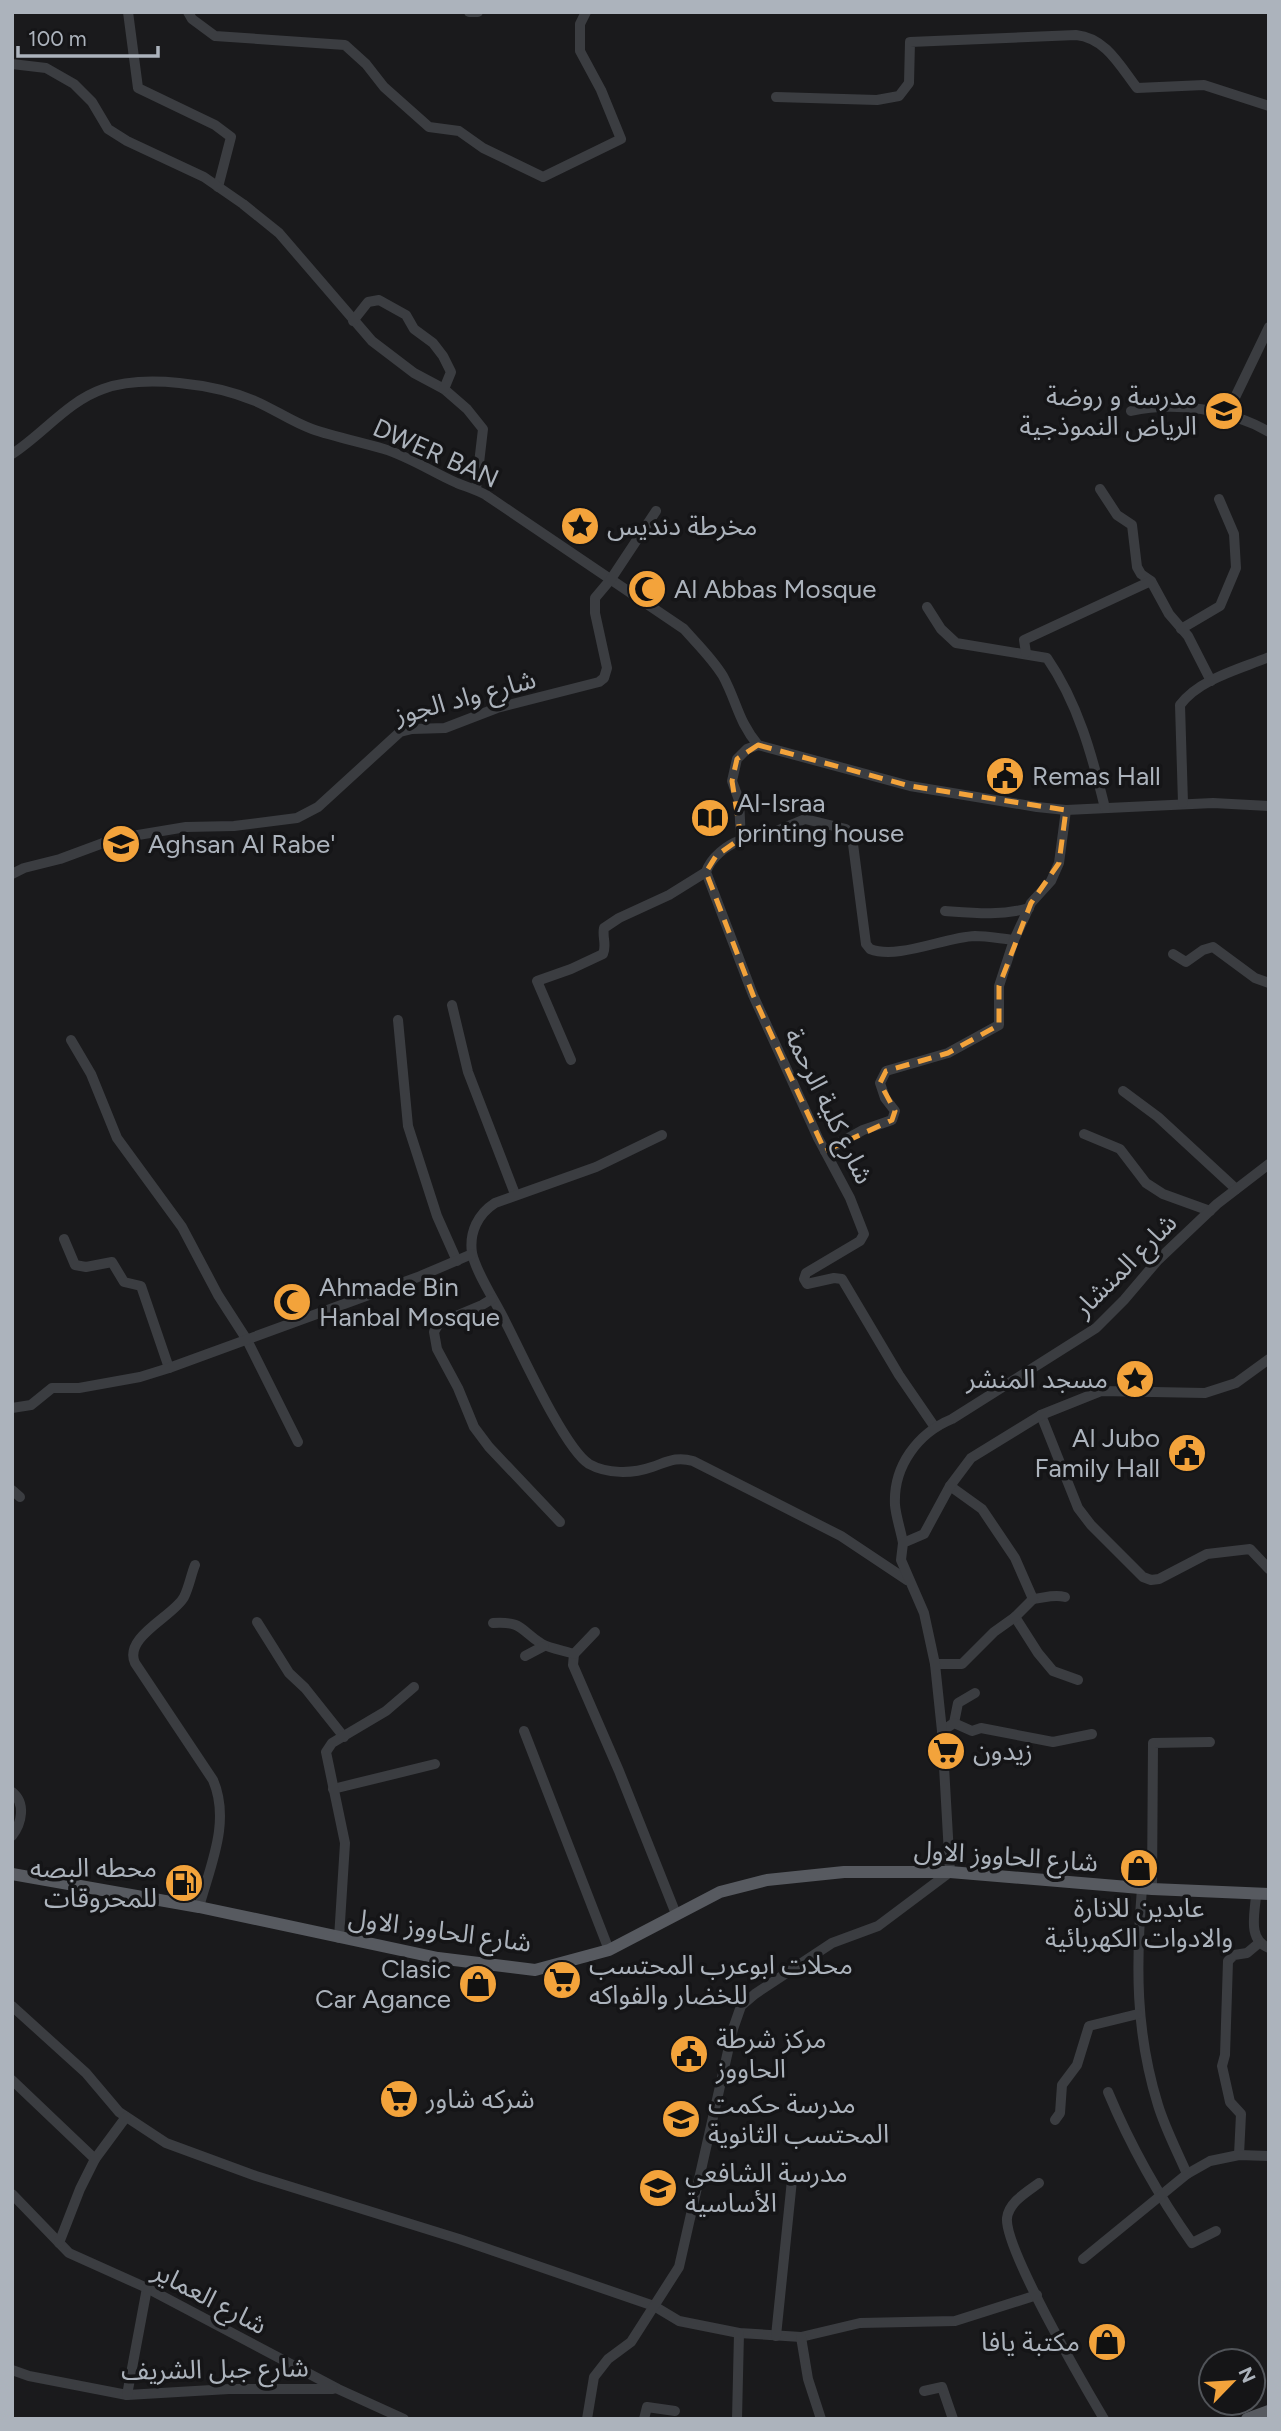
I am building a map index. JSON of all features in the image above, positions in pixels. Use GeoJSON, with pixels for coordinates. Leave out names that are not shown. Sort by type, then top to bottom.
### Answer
{"type":"FeatureCollection","features":[{"type":"Feature","properties":{"kind":"main road","name":"شارع الحاووز الاول"},"geometry":{"type":"LineString","coordinates":[[12,1874],[199,1908],[438,1958],[535,1970],[608,1950],[720,1892],[767,1880],[844,1872],[950,1871],[1147,1889],[1263,1894]]}},
{"type":"Feature","properties":{"kind":"main road"},"geometry":{"type":"LineString","coordinates":[[1247,2419],[1269,2411]]}},
{"type":"Feature","properties":{"kind":"street"},"geometry":{"type":"LineString","coordinates":[[128,12],[138,88],[215,125],[231,137],[218,187]]}},
{"type":"Feature","properties":{"kind":"street"},"geometry":{"type":"LineString","coordinates":[[188,12],[192,19],[215,36],[345,45],[366,64],[384,88],[429,127],[459,131],[483,148],[543,177],[621,139],[601,90],[580,51],[580,24],[586,12]]}},
{"type":"Feature","properties":{"kind":"street"},"geometry":{"type":"LineString","coordinates":[[469,12],[478,12]]}},
{"type":"Feature","properties":{"kind":"street"},"geometry":{"type":"LineString","coordinates":[[776,97],[877,100],[899,96],[909,83],[909,42],[1076,35],[1090,37],[1109,52],[1137,88],[1204,85],[1269,106]]}},
{"type":"Feature","properties":{"kind":"street"},"geometry":{"type":"LineString","coordinates":[[12,64],[46,68],[74,84],[92,102],[108,129],[127,141],[204,177],[279,233],[372,341],[414,373],[444,389],[467,409],[483,429],[476,489]]}},
{"type":"Feature","properties":{"kind":"street"},"geometry":{"type":"LineString","coordinates":[[354,321],[368,302],[379,300],[405,315],[414,329],[433,343],[443,356],[451,372],[444,389]]}},
{"type":"Feature","properties":{"kind":"street"},"geometry":{"type":"LineString","coordinates":[[1227,414],[1269,327]]}},
{"type":"Feature","properties":{"kind":"street","name":"DWER BAN"},"geometry":{"type":"LineString","coordinates":[[12,454],[33,440],[81,399],[99,390],[131,383],[194,384],[245,397],[307,427],[394,453],[457,483],[476,489],[684,629],[702,647],[723,677],[743,725],[758,745]]}},
{"type":"Feature","properties":{"kind":"street"},"geometry":{"type":"LineString","coordinates":[[1131,411],[1152,407],[1227,414],[1269,432]]}},
{"type":"Feature","properties":{"kind":"street"},"geometry":{"type":"LineString","coordinates":[[1100,489],[1117,515],[1132,525],[1141,574],[1151,581],[1169,614],[1188,636],[1212,681]]}},
{"type":"Feature","properties":{"kind":"street"},"geometry":{"type":"LineString","coordinates":[[1181,629],[1220,606],[1236,568],[1234,534],[1219,499]]}},
{"type":"Feature","properties":{"kind":"street","name":"شارع واد الجوز"},"geometry":{"type":"LineString","coordinates":[[12,874],[114,839],[186,827],[234,826],[297,818],[318,807],[400,732],[445,728],[497,708],[598,682],[604,678],[607,668],[594,605],[595,598],[611,579],[656,511]]}},
{"type":"Feature","properties":{"kind":"street"},"geometry":{"type":"LineString","coordinates":[[1026,653],[1024,640],[1151,581]]}},
{"type":"Feature","properties":{"kind":"street"},"geometry":{"type":"LineString","coordinates":[[927,607],[941,629],[956,643],[1047,658],[1064,683],[1085,732],[1105,808]]}},
{"type":"Feature","properties":{"kind":"street"},"geometry":{"type":"LineString","coordinates":[[1183,803],[1180,705],[1184,699],[1212,681],[1269,657]]}},
{"type":"Feature","properties":{"kind":"street"},"geometry":{"type":"LineString","coordinates":[[741,840],[739,800],[732,781],[737,759],[747,749],[758,745],[910,786],[1066,810],[1183,803],[1269,806]]}},
{"type":"Feature","properties":{"kind":"street"},"geometry":{"type":"LineString","coordinates":[[825,1152],[863,1130],[892,1120],[895,1111],[885,1098],[880,1083],[886,1071],[948,1053],[999,1025],[999,986],[1014,940],[1029,908],[1051,881],[1059,863],[1066,810]]}},
{"type":"Feature","properties":{"kind":"street"},"geometry":{"type":"LineString","coordinates":[[571,1060],[537,981],[603,954],[604,928],[619,918],[669,895],[706,872],[709,863],[716,856],[741,840],[769,834],[805,819],[846,829],[853,844],[866,944],[870,949],[875,951],[911,948],[976,936],[1014,940]]}},
{"type":"Feature","properties":{"kind":"street","name":"شارع كلية الرحمة"},"geometry":{"type":"LineString","coordinates":[[706,872],[753,995],[825,1152],[850,1198],[864,1234],[860,1241],[806,1273],[804,1279],[807,1284],[834,1278],[842,1279],[899,1375],[934,1426]]}},
{"type":"Feature","properties":{"kind":"street"},"geometry":{"type":"LineString","coordinates":[[945,911],[982,913],[1029,908]]}},
{"type":"Feature","properties":{"kind":"street"},"geometry":{"type":"LineString","coordinates":[[1173,954],[1186,962],[1203,950],[1213,947],[1247,973],[1269,983]]}},
{"type":"Feature","properties":{"kind":"street"},"geometry":{"type":"LineString","coordinates":[[452,1005],[468,1072],[515,1194]]}},
{"type":"Feature","properties":{"kind":"street"},"geometry":{"type":"LineString","coordinates":[[398,1020],[408,1126],[437,1216],[457,1261]]}},
{"type":"Feature","properties":{"kind":"street"},"geometry":{"type":"LineString","coordinates":[[71,1040],[92,1074],[117,1138],[182,1227],[218,1295],[247,1340],[298,1442]]}},
{"type":"Feature","properties":{"kind":"street"},"geometry":{"type":"LineString","coordinates":[[1123,1091],[1158,1116],[1236,1189]]}},
{"type":"Feature","properties":{"kind":"street"},"geometry":{"type":"LineString","coordinates":[[1084,1134],[1120,1149],[1146,1183],[1163,1194],[1210,1211]]}},
{"type":"Feature","properties":{"kind":"street"},"geometry":{"type":"LineString","coordinates":[[662,1135],[596,1167],[495,1203],[481,1215],[472,1228],[472,1254],[527,1367],[574,1449],[590,1464],[621,1472],[641,1470],[674,1459],[692,1461],[841,1536],[908,1581]]}},
{"type":"Feature","properties":{"kind":"street","name":"شارع المنشار"},"geometry":{"type":"LineString","coordinates":[[950,1871],[942,1731],[935,1664],[924,1613],[901,1560],[903,1543],[895,1505],[900,1469],[914,1446],[934,1426],[952,1419],[1096,1328],[1158,1260],[1210,1211],[1269,1164]]}},
{"type":"Feature","properties":{"kind":"street"},"geometry":{"type":"LineString","coordinates":[[64,1239],[75,1265],[86,1267],[111,1262],[124,1282],[141,1286],[169,1368]]}},
{"type":"Feature","properties":{"kind":"street"},"geometry":{"type":"LineString","coordinates":[[12,1408],[31,1405],[52,1388],[79,1388],[140,1377],[169,1368],[472,1254]]}},
{"type":"Feature","properties":{"kind":"street"},"geometry":{"type":"LineString","coordinates":[[492,1299],[439,1323],[434,1332],[437,1349],[481,1437],[560,1522]]}},
{"type":"Feature","properties":{"kind":"street"},"geometry":{"type":"LineString","coordinates":[[903,1543],[924,1534],[950,1486],[971,1458],[1041,1415],[1101,1391],[1205,1393],[1236,1383],[1269,1359]]}},
{"type":"Feature","properties":{"kind":"street"},"geometry":{"type":"LineString","coordinates":[[1041,1415],[1079,1508],[1091,1525],[1142,1577],[1157,1580],[1207,1554],[1250,1549],[1269,1569]]}},
{"type":"Feature","properties":{"kind":"street"},"geometry":{"type":"LineString","coordinates":[[950,1486],[982,1509],[1015,1558],[1033,1599]]}},
{"type":"Feature","properties":{"kind":"street"},"geometry":{"type":"LineString","coordinates":[[195,1565],[183,1599],[159,1619],[136,1645],[132,1656],[213,1780],[218,1792],[220,1829],[199,1908]]}},
{"type":"Feature","properties":{"kind":"street"},"geometry":{"type":"LineString","coordinates":[[935,1664],[962,1664],[1033,1599],[1055,1594],[1065,1597]]}},
{"type":"Feature","properties":{"kind":"street"},"geometry":{"type":"LineString","coordinates":[[1015,1617],[1053,1671],[1078,1680]]}},
{"type":"Feature","properties":{"kind":"street"},"geometry":{"type":"LineString","coordinates":[[257,1622],[289,1673],[305,1688],[344,1737]]}},
{"type":"Feature","properties":{"kind":"street"},"geometry":{"type":"LineString","coordinates":[[493,1623],[507,1622],[523,1627],[544,1646]]}},
{"type":"Feature","properties":{"kind":"street"},"geometry":{"type":"LineString","coordinates":[[596,1632],[574,1654],[573,1665],[676,1913]]}},
{"type":"Feature","properties":{"kind":"street"},"geometry":{"type":"LineString","coordinates":[[525,1656],[544,1646],[574,1654]]}},
{"type":"Feature","properties":{"kind":"street"},"geometry":{"type":"LineString","coordinates":[[340,1938],[345,1843],[326,1752],[330,1745],[386,1711],[414,1687]]}},
{"type":"Feature","properties":{"kind":"street"},"geometry":{"type":"LineString","coordinates":[[942,1731],[954,1723],[958,1703],[975,1693]]}},
{"type":"Feature","properties":{"kind":"street"},"geometry":{"type":"LineString","coordinates":[[954,1723],[972,1731],[981,1728],[1053,1742],[1092,1734]]}},
{"type":"Feature","properties":{"kind":"street"},"geometry":{"type":"LineString","coordinates":[[524,1731],[608,1950]]}},
{"type":"Feature","properties":{"kind":"street"},"geometry":{"type":"LineString","coordinates":[[1187,2174],[1158,2105],[1138,2014],[1138,1946],[1147,1889],[1153,1743],[1210,1742]]}},
{"type":"Feature","properties":{"kind":"street"},"geometry":{"type":"LineString","coordinates":[[333,1789],[435,1764]]}},
{"type":"Feature","properties":{"kind":"street"},"geometry":{"type":"LineString","coordinates":[[12,1792],[22,1805],[18,1828],[12,1836]]}},
{"type":"Feature","properties":{"kind":"street"},"geometry":{"type":"LineString","coordinates":[[587,2419],[594,2377],[608,2359],[631,2343],[679,2267],[733,2029],[741,2006],[832,1943],[878,1926],[950,1871]]}},
{"type":"Feature","properties":{"kind":"street"},"geometry":{"type":"LineString","coordinates":[[1239,2155],[1241,2114],[1230,2102],[1222,2066],[1225,2055],[1228,1961],[1234,1955],[1247,1953],[1264,1945],[1254,1932],[1263,1894]]}},
{"type":"Feature","properties":{"kind":"street"},"geometry":{"type":"LineString","coordinates":[[12,2006],[86,2073],[119,2112],[166,2143],[256,2176],[459,2239],[654,2306],[679,2321],[738,2333],[801,2337],[860,2323],[955,2321],[1037,2295]]}},
{"type":"Feature","properties":{"kind":"street"},"geometry":{"type":"LineString","coordinates":[[1055,2120],[1060,2113],[1062,2085],[1077,2065],[1089,2026],[1138,2014]]}},
{"type":"Feature","properties":{"kind":"street"},"geometry":{"type":"LineString","coordinates":[[12,2080],[95,2159]]}},
{"type":"Feature","properties":{"kind":"street"},"geometry":{"type":"LineString","coordinates":[[1108,2092],[1129,2141],[1160,2198],[1192,2243],[1216,2231]]}},
{"type":"Feature","properties":{"kind":"street"},"geometry":{"type":"LineString","coordinates":[[59,2243],[95,2159],[126,2117]]}},
{"type":"Feature","properties":{"kind":"street"},"geometry":{"type":"LineString","coordinates":[[1083,2259],[1187,2174],[1210,2161],[1239,2155],[1269,2156]]}},
{"type":"Feature","properties":{"kind":"street"},"geometry":{"type":"LineString","coordinates":[[776,2336],[792,2180]]}},
{"type":"Feature","properties":{"kind":"street"},"geometry":{"type":"LineString","coordinates":[[1039,2183],[1015,2202],[1007,2219],[1008,2230],[1019,2261],[1104,2419]]}},
{"type":"Feature","properties":{"kind":"street","name":"شارع العماير"},"geometry":{"type":"LineString","coordinates":[[12,2194],[69,2253],[147,2288],[338,2389],[404,2419]]}},
{"type":"Feature","properties":{"kind":"street"},"geometry":{"type":"LineString","coordinates":[[127,2395],[147,2288]]}},
{"type":"Feature","properties":{"kind":"street"},"geometry":{"type":"LineString","coordinates":[[737,2419],[738,2333]]}},
{"type":"Feature","properties":{"kind":"street"},"geometry":{"type":"LineString","coordinates":[[801,2337],[808,2379],[821,2419]]}},
{"type":"Feature","properties":{"kind":"street","name":"شارع جبل الشريف"},"geometry":{"type":"LineString","coordinates":[[12,2370],[127,2395],[229,2389],[338,2389]]}},
{"type":"Feature","properties":{"kind":"street"},"geometry":{"type":"LineString","coordinates":[[924,2391],[942,2387],[953,2419]]}},
{"type":"Feature","properties":{"kind":"street"},"geometry":{"type":"LineString","coordinates":[[643,2419],[648,2407],[676,2411]]}},
{"type":"Feature","properties":{"kind":"highlighted area"},"geometry":{"type":"Polygon","coordinates":[[[758,745],[910,786],[1066,810],[1059,863],[1031,903],[999,986],[999,1025],[948,1053],[886,1071],[880,1083],[895,1111],[892,1120],[825,1151],[753,995],[706,872],[716,856],[741,838],[732,781],[737,759],[758,745]]]}},
{"type":"Feature","properties":{"kind":"place","name":"مدرسة و روضة الرياض النموذجية"},"geometry":{"type":"Point","coordinates":[1224,411]}},
{"type":"Feature","properties":{"kind":"place","name":"مخرطة دنديس"},"geometry":{"type":"Point","coordinates":[580,526]}},
{"type":"Feature","properties":{"kind":"place","name":"Al Abbas Mosque"},"geometry":{"type":"Point","coordinates":[647,589]}},
{"type":"Feature","properties":{"kind":"place","name":"Remas Hall"},"geometry":{"type":"Point","coordinates":[1005,776]}},
{"type":"Feature","properties":{"kind":"place","name":"Al-Israa printing house"},"geometry":{"type":"Point","coordinates":[710,818]}},
{"type":"Feature","properties":{"kind":"place","name":"Aghsan Al Rabe'"},"geometry":{"type":"Point","coordinates":[121,844]}},
{"type":"Feature","properties":{"kind":"place","name":"Ahmade Bin Hanbal Mosque"},"geometry":{"type":"Point","coordinates":[292,1302]}},
{"type":"Feature","properties":{"kind":"place","name":"مسجد المنشر"},"geometry":{"type":"Point","coordinates":[1135,1379]}},
{"type":"Feature","properties":{"kind":"place","name":"Al Jubo Family Hall"},"geometry":{"type":"Point","coordinates":[1187,1453]}},
{"type":"Feature","properties":{"kind":"place","name":"زيدون"},"geometry":{"type":"Point","coordinates":[946,1751]}},
{"type":"Feature","properties":{"kind":"place","name":"عابدين للانارة والادوات الكهربائية"},"geometry":{"type":"Point","coordinates":[1139,1868]}},
{"type":"Feature","properties":{"kind":"place","name":"محطه البصه للمحروقات"},"geometry":{"type":"Point","coordinates":[184,1883]}},
{"type":"Feature","properties":{"kind":"place","name":"محلات ابوعرب المحتسب للخضار والفواكه"},"geometry":{"type":"Point","coordinates":[562,1980]}},
{"type":"Feature","properties":{"kind":"place","name":"Clasic Car Agance"},"geometry":{"type":"Point","coordinates":[478,1984]}},
{"type":"Feature","properties":{"kind":"place","name":"مركز شرطة الحاووز"},"geometry":{"type":"Point","coordinates":[689,2054]}},
{"type":"Feature","properties":{"kind":"place","name":"شركه شاور"},"geometry":{"type":"Point","coordinates":[399,2099]}},
{"type":"Feature","properties":{"kind":"place","name":"مدرسة حكمت المحتسب الثانوية"},"geometry":{"type":"Point","coordinates":[681,2119]}},
{"type":"Feature","properties":{"kind":"place","name":"مدرسة الشافعي الأساسية"},"geometry":{"type":"Point","coordinates":[658,2188]}},
{"type":"Feature","properties":{"kind":"place","name":"مكتبة يافا"},"geometry":{"type":"Point","coordinates":[1107,2342]}}]}
